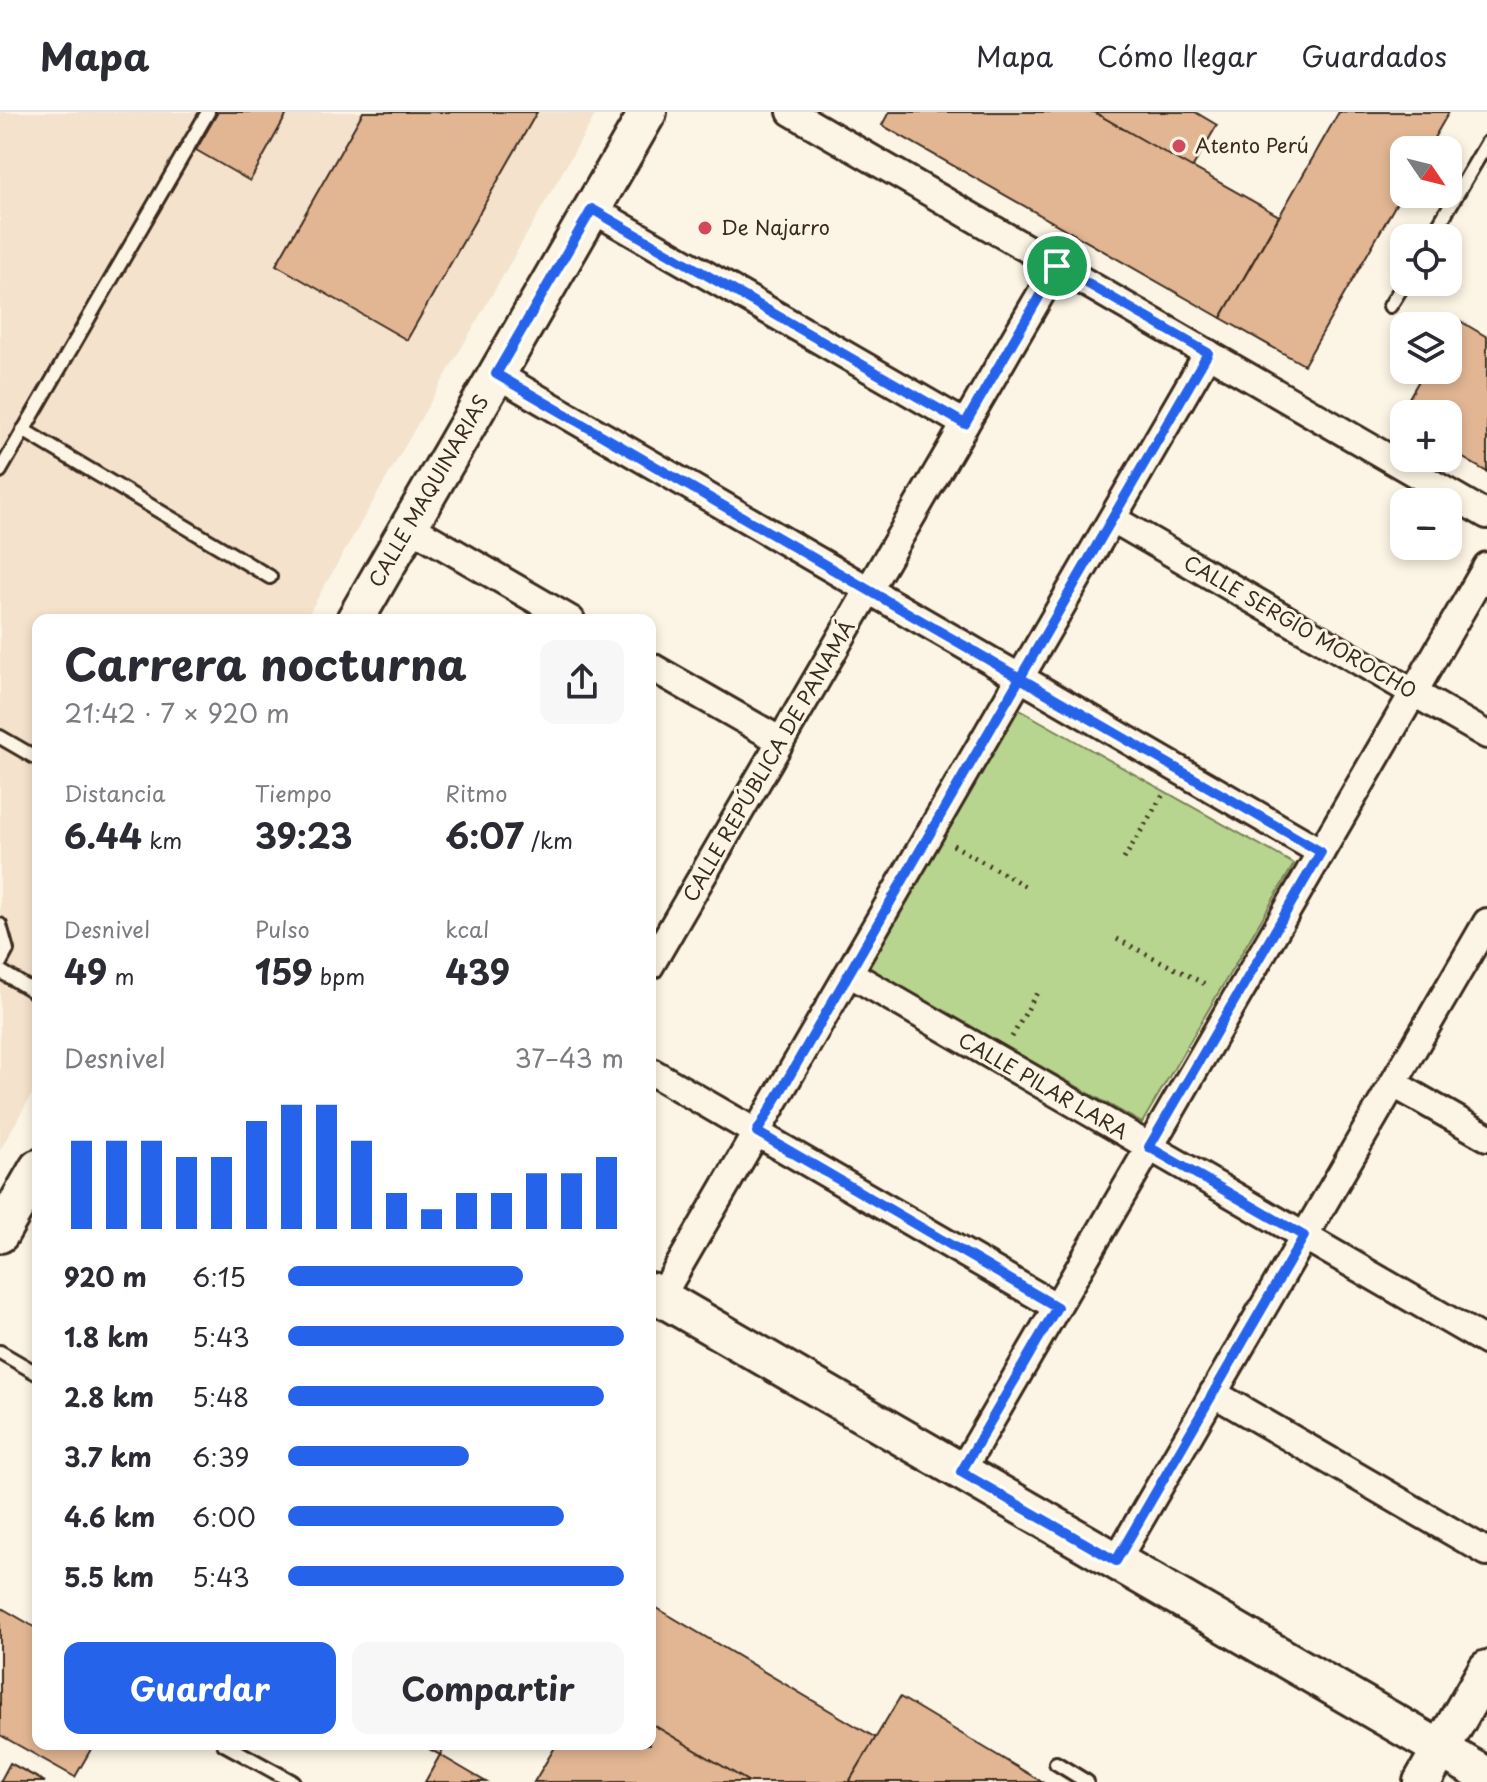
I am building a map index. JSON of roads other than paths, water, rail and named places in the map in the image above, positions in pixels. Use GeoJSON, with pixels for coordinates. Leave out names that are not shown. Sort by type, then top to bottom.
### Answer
{"type":"FeatureCollection","features":[{"type":"Feature","properties":{"kind":"street","name":"CALLE MAQUINARIAS"},"geometry":{"type":"LineString","coordinates":[[358,614],[648,112]]}},
{"type":"Feature","properties":{"kind":"street"},"geometry":{"type":"LineString","coordinates":[[791,112],[1487,515]]}},
{"type":"Feature","properties":{"kind":"street"},"geometry":{"type":"LineString","coordinates":[[592,209],[965,424]]}},
{"type":"Feature","properties":{"kind":"street","name":"CALLE REPÚBLICA DE PANAMÁ"},"geometry":{"type":"LineString","coordinates":[[656,956],[1057,266]]}},
{"type":"Feature","properties":{"kind":"street"},"geometry":{"type":"LineString","coordinates":[[656,1292],[757,1132],[1208,353]]}},
{"type":"Feature","properties":{"kind":"street"},"geometry":{"type":"LineString","coordinates":[[496,374],[1321,852]]}},
{"type":"Feature","properties":{"kind":"street","name":"CALLE SERGIO MOROCHO"},"geometry":{"type":"LineString","coordinates":[[1113,519],[1487,735]]}},
{"type":"Feature","properties":{"kind":"street"},"geometry":{"type":"LineString","coordinates":[[409,526],[561,614]]}},
{"type":"Feature","properties":{"kind":"street"},"geometry":{"type":"LineString","coordinates":[[961,1472],[1487,566]]}},
{"type":"Feature","properties":{"kind":"street"},"geometry":{"type":"LineString","coordinates":[[656,669],[781,741]]}},
{"type":"Feature","properties":{"kind":"street"},"geometry":{"type":"LineString","coordinates":[[1116,1561],[1487,922]]}},
{"type":"Feature","properties":{"kind":"street","name":"CALLE PILAR LARA"},"geometry":{"type":"LineString","coordinates":[[849,973],[1487,1342]]}},
{"type":"Feature","properties":{"kind":"street"},"geometry":{"type":"LineString","coordinates":[[656,1074],[1057,1307]]}},
{"type":"Feature","properties":{"kind":"street"},"geometry":{"type":"LineString","coordinates":[[1394,1084],[1487,1137]]}},
{"type":"Feature","properties":{"kind":"street"},"geometry":{"type":"LineString","coordinates":[[0,1234],[32,1178]]}},
{"type":"Feature","properties":{"kind":"street"},"geometry":{"type":"LineString","coordinates":[[656,1295],[1487,1776]]}},
{"type":"Feature","properties":{"kind":"street"},"geometry":{"type":"LineString","coordinates":[[1213,1393],[1487,1552]]}},
{"type":"Feature","properties":{"kind":"street"},"geometry":{"type":"LineString","coordinates":[[1422,1782],[1487,1669]]}},
{"type":"Feature","properties":{"kind":"lane"},"geometry":{"type":"LineString","coordinates":[[0,471],[208,112]]}},
{"type":"Feature","properties":{"kind":"lane"},"geometry":{"type":"LineString","coordinates":[[1439,224],[1487,143]]}},
{"type":"Feature","properties":{"kind":"lane"},"geometry":{"type":"LineString","coordinates":[[1390,306],[1396,296]]}},
{"type":"Feature","properties":{"kind":"lane"},"geometry":{"type":"LineString","coordinates":[[23,430],[270,577]]}},
{"type":"Feature","properties":{"kind":"lane"},"geometry":{"type":"LineString","coordinates":[[0,737],[32,756]]}},
{"type":"Feature","properties":{"kind":"lane"},"geometry":{"type":"LineString","coordinates":[[0,925],[7,950],[0,963]]}},
{"type":"Feature","properties":{"kind":"lane"},"geometry":{"type":"LineString","coordinates":[[0,971],[32,990]]}},
{"type":"Feature","properties":{"kind":"lane"},"geometry":{"type":"LineString","coordinates":[[0,1352],[32,1371]]}},
{"type":"Feature","properties":{"kind":"lane"},"geometry":{"type":"LineString","coordinates":[[235,1750],[293,1782]]}},
{"type":"Feature","properties":{"kind":"lane"},"geometry":{"type":"LineString","coordinates":[[1056,1763],[1087,1782]]}},
{"type":"Feature","properties":{"kind":"place","name":"Atento Perú"},"geometry":{"type":"Point","coordinates":[1179,146]}},
{"type":"Feature","properties":{"kind":"place","name":"De Najarro"},"geometry":{"type":"Point","coordinates":[705,228]}}]}
